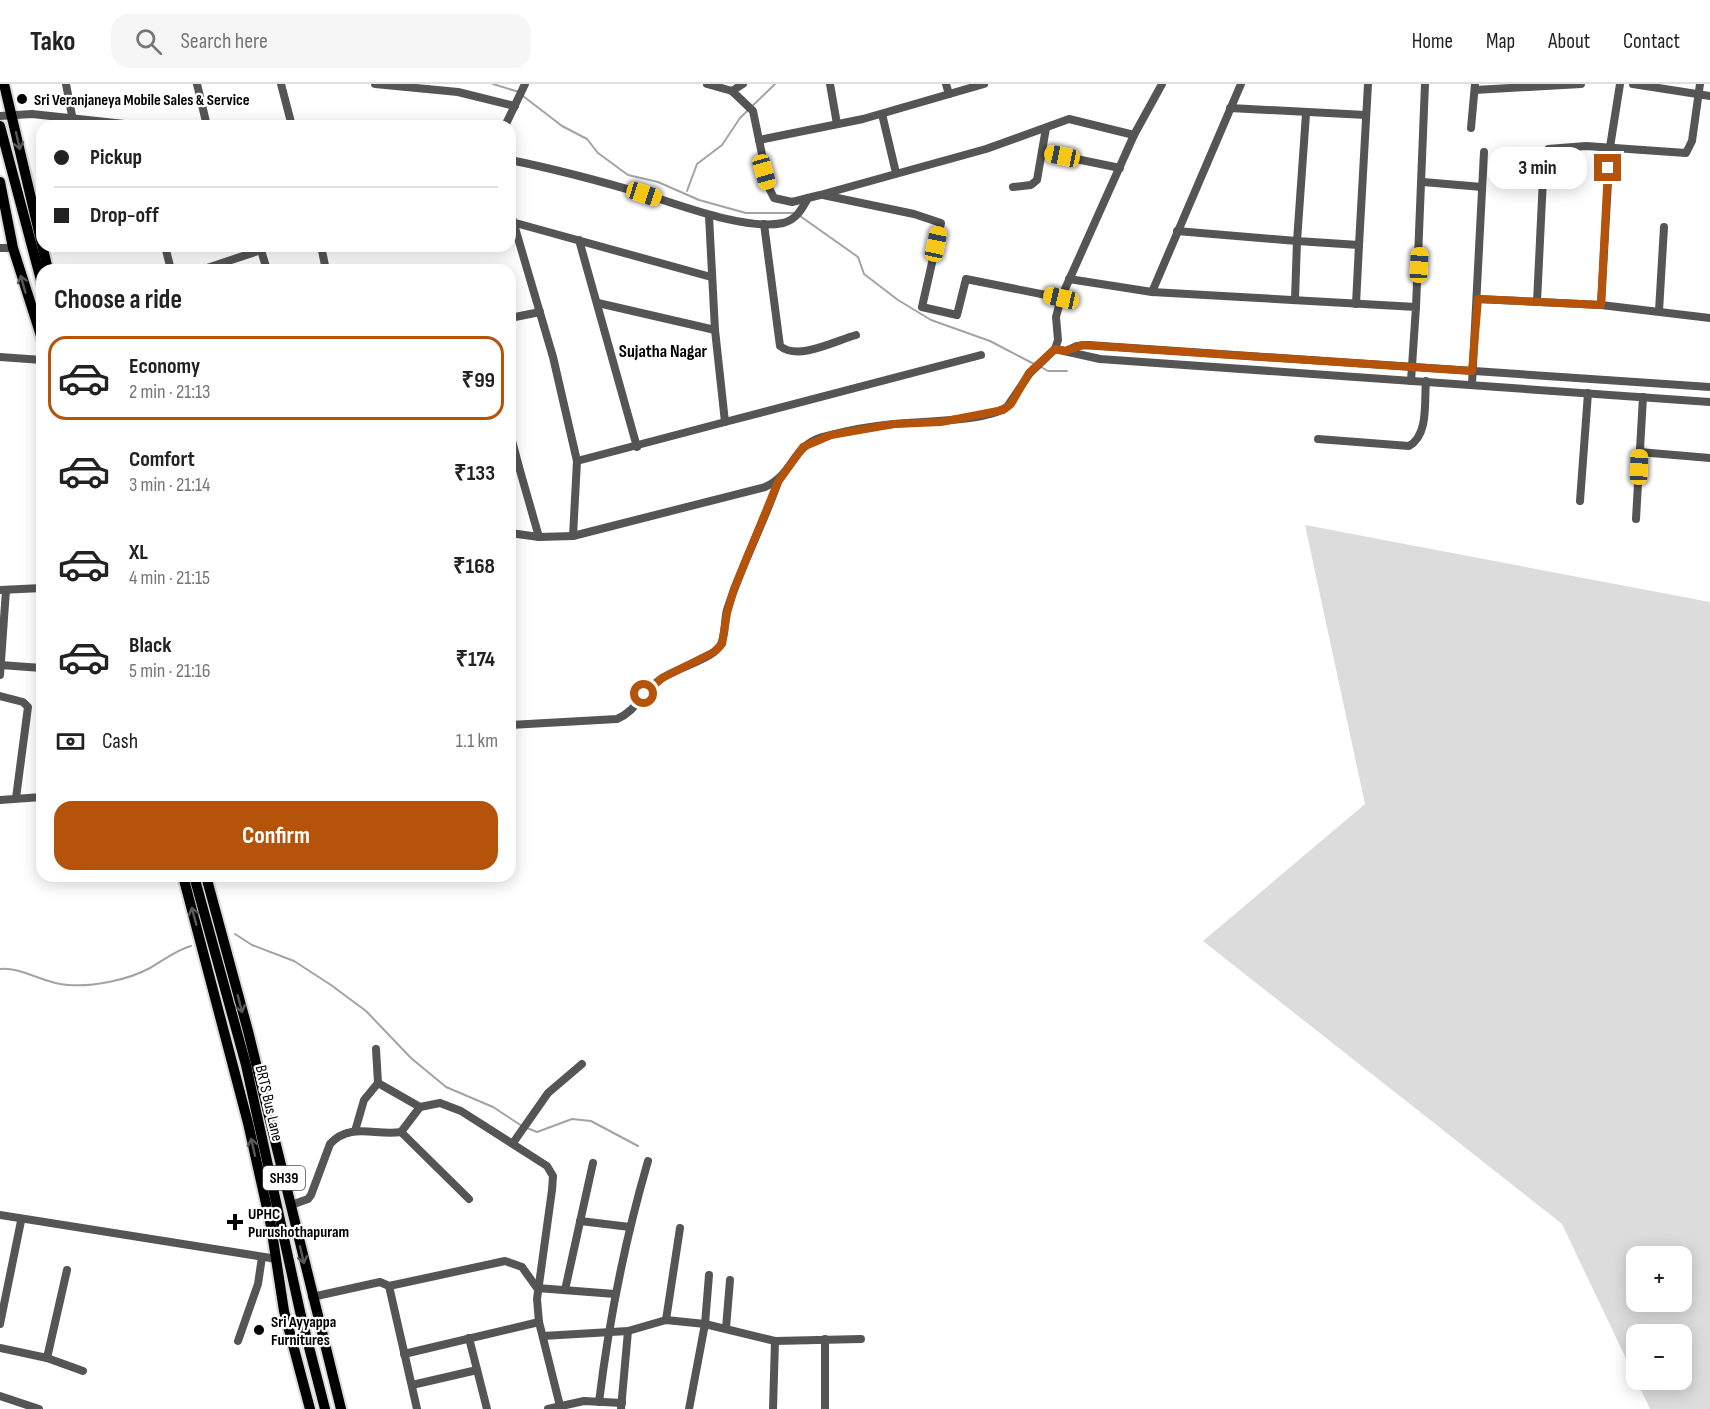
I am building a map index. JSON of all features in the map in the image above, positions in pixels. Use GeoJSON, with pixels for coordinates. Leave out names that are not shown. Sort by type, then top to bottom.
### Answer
{"type":"FeatureCollection","features":[{"type":"Feature","properties":{"kind":"main road"},"geometry":{"type":"LineString","coordinates":[[4,84],[36,218]]}},
{"type":"Feature","properties":{"kind":"main road"},"geometry":{"type":"LineString","coordinates":[[0,126],[37,264]]}},
{"type":"Feature","properties":{"kind":"main road"},"geometry":{"type":"LineString","coordinates":[[0,182],[13,249],[36,320]]}},
{"type":"Feature","properties":{"kind":"main road","name":"SH39"},"geometry":{"type":"LineString","coordinates":[[185,882],[248,1123],[277,1259],[284,1311],[310,1409]]}},
{"type":"Feature","properties":{"kind":"main road","name":"BRTS Bus Lane"},"geometry":{"type":"LineString","coordinates":[[196,882],[246,1065],[302,1316],[326,1409]]}},
{"type":"Feature","properties":{"kind":"main road","name":"SH39"},"geometry":{"type":"LineString","coordinates":[[208,882],[341,1409]]}},
{"type":"Feature","properties":{"kind":"street"},"geometry":{"type":"LineString","coordinates":[[66,84],[73,120]]}},
{"type":"Feature","properties":{"kind":"street"},"geometry":{"type":"LineString","coordinates":[[197,84],[206,120]]}},
{"type":"Feature","properties":{"kind":"street"},"geometry":{"type":"LineString","coordinates":[[281,84],[290,120]]}},
{"type":"Feature","properties":{"kind":"street"},"geometry":{"type":"LineString","coordinates":[[375,84],[458,92],[516,104]]}},
{"type":"Feature","properties":{"kind":"street"},"geometry":{"type":"LineString","coordinates":[[707,84],[732,91],[753,111],[764,172],[774,198],[786,202],[820,195],[986,149],[1076,119],[1134,135]]}},
{"type":"Feature","properties":{"kind":"street"},"geometry":{"type":"LineString","coordinates":[[732,91],[743,84]]}},
{"type":"Feature","properties":{"kind":"street"},"geometry":{"type":"LineString","coordinates":[[830,84],[837,124]]}},
{"type":"Feature","properties":{"kind":"street"},"geometry":{"type":"LineString","coordinates":[[946,84],[949,94]]}},
{"type":"Feature","properties":{"kind":"street"},"geometry":{"type":"LineString","coordinates":[[759,140],[882,114],[984,84]]}},
{"type":"Feature","properties":{"kind":"street"},"geometry":{"type":"LineString","coordinates":[[516,725],[617,719],[629,714],[644,694],[662,678],[714,652],[722,644],[734,589],[778,482],[803,447],[819,438],[894,424],[941,422],[999,411],[1011,404],[1029,373],[1035,370],[1041,361],[1055,349],[1058,340],[1056,317],[1061,298],[1134,135],[1162,84]]}},
{"type":"Feature","properties":{"kind":"street"},"geometry":{"type":"LineString","coordinates":[[1152,292],[1240,84]]}},
{"type":"Feature","properties":{"kind":"street"},"geometry":{"type":"LineString","coordinates":[[1356,304],[1368,84]]}},
{"type":"Feature","properties":{"kind":"street"},"geometry":{"type":"LineString","coordinates":[[1410,381],[1423,182],[1425,84]]}},
{"type":"Feature","properties":{"kind":"street"},"geometry":{"type":"LineString","coordinates":[[1471,128],[1475,87],[1581,84]]}},
{"type":"Feature","properties":{"kind":"street"},"geometry":{"type":"LineString","coordinates":[[1601,305],[1610,147],[1620,84]]}},
{"type":"Feature","properties":{"kind":"street"},"geometry":{"type":"LineString","coordinates":[[1633,84],[1710,96]]}},
{"type":"Feature","properties":{"kind":"street"},"geometry":{"type":"LineString","coordinates":[[1537,302],[1544,158],[1548,149],[1610,147],[1678,154],[1689,151],[1700,84]]}},
{"type":"Feature","properties":{"kind":"street"},"geometry":{"type":"LineString","coordinates":[[509,120],[524,86]]}},
{"type":"Feature","properties":{"kind":"street"},"geometry":{"type":"LineString","coordinates":[[1230,108],[1306,114],[1366,115]]}},
{"type":"Feature","properties":{"kind":"street"},"geometry":{"type":"LineString","coordinates":[[0,116],[12,114],[58,120]]}},
{"type":"Feature","properties":{"kind":"street"},"geometry":{"type":"LineString","coordinates":[[882,114],[896,173]]}},
{"type":"Feature","properties":{"kind":"street"},"geometry":{"type":"LineString","coordinates":[[1295,299],[1306,114]]}},
{"type":"Feature","properties":{"kind":"street"},"geometry":{"type":"LineString","coordinates":[[1013,187],[1031,185],[1037,180],[1046,128]]}},
{"type":"Feature","properties":{"kind":"street"},"geometry":{"type":"LineString","coordinates":[[1042,152],[1120,168]]}},
{"type":"Feature","properties":{"kind":"street"},"geometry":{"type":"LineString","coordinates":[[1472,384],[1484,152]]}},
{"type":"Feature","properties":{"kind":"street"},"geometry":{"type":"LineString","coordinates":[[516,161],[595,180],[709,216],[764,224],[781,223],[793,219],[808,198]]}},
{"type":"Feature","properties":{"kind":"street"},"geometry":{"type":"LineString","coordinates":[[1423,182],[1482,187]]}},
{"type":"Feature","properties":{"kind":"street"},"geometry":{"type":"LineString","coordinates":[[820,195],[914,214],[941,223],[922,307],[957,315],[966,279],[1061,298]]}},
{"type":"Feature","properties":{"kind":"street"},"geometry":{"type":"LineString","coordinates":[[709,216],[715,330],[725,422]]}},
{"type":"Feature","properties":{"kind":"street"},"geometry":{"type":"LineString","coordinates":[[516,223],[711,277]]}},
{"type":"Feature","properties":{"kind":"street"},"geometry":{"type":"LineString","coordinates":[[764,224],[780,346],[786,351],[799,352],[856,335]]}},
{"type":"Feature","properties":{"kind":"street"},"geometry":{"type":"LineString","coordinates":[[1659,311],[1664,227]]}},
{"type":"Feature","properties":{"kind":"street"},"geometry":{"type":"LineString","coordinates":[[1177,231],[1359,245]]}},
{"type":"Feature","properties":{"kind":"street"},"geometry":{"type":"LineString","coordinates":[[516,235],[540,312],[577,461],[573,536]]}},
{"type":"Feature","properties":{"kind":"street"},"geometry":{"type":"LineString","coordinates":[[579,240],[637,447]]}},
{"type":"Feature","properties":{"kind":"street"},"geometry":{"type":"LineString","coordinates":[[0,248],[13,249]]}},
{"type":"Feature","properties":{"kind":"street"},"geometry":{"type":"LineString","coordinates":[[217,264],[249,252]]}},
{"type":"Feature","properties":{"kind":"street"},"geometry":{"type":"LineString","coordinates":[[1069,279],[1152,292],[1416,307]]}},
{"type":"Feature","properties":{"kind":"street"},"geometry":{"type":"LineString","coordinates":[[1478,299],[1601,305],[1710,318]]}},
{"type":"Feature","properties":{"kind":"street"},"geometry":{"type":"LineString","coordinates":[[598,303],[715,330]]}},
{"type":"Feature","properties":{"kind":"street"},"geometry":{"type":"LineString","coordinates":[[516,317],[540,312]]}},
{"type":"Feature","properties":{"kind":"street"},"geometry":{"type":"LineString","coordinates":[[1066,351],[1082,345],[1710,387]]}},
{"type":"Feature","properties":{"kind":"street"},"geometry":{"type":"LineString","coordinates":[[1055,349],[1100,359],[1710,402]]}},
{"type":"Feature","properties":{"kind":"street"},"geometry":{"type":"LineString","coordinates":[[577,461],[981,355]]}},
{"type":"Feature","properties":{"kind":"street"},"geometry":{"type":"LineString","coordinates":[[0,357],[36,360]]}},
{"type":"Feature","properties":{"kind":"street"},"geometry":{"type":"LineString","coordinates":[[1318,439],[1409,446],[1419,438],[1422,430],[1426,381]]}},
{"type":"Feature","properties":{"kind":"street"},"geometry":{"type":"LineString","coordinates":[[1658,384],[1658,398]]}},
{"type":"Feature","properties":{"kind":"street"},"geometry":{"type":"LineString","coordinates":[[1581,501],[1588,393]]}},
{"type":"Feature","properties":{"kind":"street"},"geometry":{"type":"LineString","coordinates":[[1636,519],[1643,397]]}},
{"type":"Feature","properties":{"kind":"street"},"geometry":{"type":"LineString","coordinates":[[1640,452],[1710,458]]}},
{"type":"Feature","properties":{"kind":"street"},"geometry":{"type":"LineString","coordinates":[[516,474],[539,537]]}},
{"type":"Feature","properties":{"kind":"street"},"geometry":{"type":"LineString","coordinates":[[516,534],[539,537],[573,536],[778,482]]}},
{"type":"Feature","properties":{"kind":"street"},"geometry":{"type":"LineString","coordinates":[[0,675],[5,635],[3,590],[36,588]]}},
{"type":"Feature","properties":{"kind":"street"},"geometry":{"type":"LineString","coordinates":[[1,665],[36,668]]}},
{"type":"Feature","properties":{"kind":"street"},"geometry":{"type":"LineString","coordinates":[[0,696],[23,702],[28,707],[16,798]]}},
{"type":"Feature","properties":{"kind":"street"},"geometry":{"type":"LineString","coordinates":[[0,800],[36,796]]}},
{"type":"Feature","properties":{"kind":"street"},"geometry":{"type":"LineString","coordinates":[[355,1131],[364,1100],[378,1083],[376,1049]]}},
{"type":"Feature","properties":{"kind":"street"},"geometry":{"type":"LineString","coordinates":[[513,1143],[548,1093],[582,1064]]}},
{"type":"Feature","properties":{"kind":"street"},"geometry":{"type":"LineString","coordinates":[[378,1083],[420,1107]]}},
{"type":"Feature","properties":{"kind":"street"},"geometry":{"type":"LineString","coordinates":[[401,1132],[420,1107],[430,1103],[448,1104],[547,1166],[553,1176],[537,1288],[539,1322],[560,1406]]}},
{"type":"Feature","properties":{"kind":"street"},"geometry":{"type":"LineString","coordinates":[[291,1205],[308,1199],[311,1195],[330,1144],[343,1133],[355,1131],[401,1132],[469,1199]]}},
{"type":"Feature","properties":{"kind":"street"},"geometry":{"type":"LineString","coordinates":[[599,1402],[607,1332],[630,1227],[648,1161]]}},
{"type":"Feature","properties":{"kind":"street"},"geometry":{"type":"LineString","coordinates":[[565,1290],[593,1163]]}},
{"type":"Feature","properties":{"kind":"street"},"geometry":{"type":"LineString","coordinates":[[0,1215],[21,1221],[277,1259]]}},
{"type":"Feature","properties":{"kind":"street"},"geometry":{"type":"LineString","coordinates":[[0,1324],[21,1221]]}},
{"type":"Feature","properties":{"kind":"street"},"geometry":{"type":"LineString","coordinates":[[580,1221],[630,1227]]}},
{"type":"Feature","properties":{"kind":"street"},"geometry":{"type":"LineString","coordinates":[[666,1320],[680,1228]]}},
{"type":"Feature","properties":{"kind":"street"},"geometry":{"type":"LineString","coordinates":[[238,1341],[258,1284],[262,1257]]}},
{"type":"Feature","properties":{"kind":"street"},"geometry":{"type":"LineString","coordinates":[[312,1297],[380,1282],[388,1286],[505,1261],[522,1267],[537,1288]]}},
{"type":"Feature","properties":{"kind":"street"},"geometry":{"type":"LineString","coordinates":[[47,1358],[67,1270]]}},
{"type":"Feature","properties":{"kind":"street"},"geometry":{"type":"LineString","coordinates":[[689,1409],[705,1324],[709,1275]]}},
{"type":"Feature","properties":{"kind":"street"},"geometry":{"type":"LineString","coordinates":[[726,1328],[730,1280]]}},
{"type":"Feature","properties":{"kind":"street"},"geometry":{"type":"LineString","coordinates":[[388,1286],[417,1409]]}},
{"type":"Feature","properties":{"kind":"street"},"geometry":{"type":"LineString","coordinates":[[537,1288],[615,1294]]}},
{"type":"Feature","properties":{"kind":"street"},"geometry":{"type":"LineString","coordinates":[[543,1336],[628,1331],[666,1320],[726,1328],[775,1341],[861,1339]]}},
{"type":"Feature","properties":{"kind":"street"},"geometry":{"type":"LineString","coordinates":[[404,1354],[539,1322]]}},
{"type":"Feature","properties":{"kind":"street"},"geometry":{"type":"LineString","coordinates":[[548,1409],[584,1401],[622,1406],[628,1331]]}},
{"type":"Feature","properties":{"kind":"street"},"geometry":{"type":"LineString","coordinates":[[469,1338],[487,1409]]}},
{"type":"Feature","properties":{"kind":"street"},"geometry":{"type":"LineString","coordinates":[[825,1339],[825,1409]]}},
{"type":"Feature","properties":{"kind":"street"},"geometry":{"type":"LineString","coordinates":[[773,1409],[775,1341]]}},
{"type":"Feature","properties":{"kind":"street"},"geometry":{"type":"LineString","coordinates":[[0,1348],[47,1358],[83,1371]]}},
{"type":"Feature","properties":{"kind":"street"},"geometry":{"type":"LineString","coordinates":[[412,1385],[477,1370]]}},
{"type":"Feature","properties":{"kind":"street"},"geometry":{"type":"LineString","coordinates":[[0,1396],[39,1409]]}},
{"type":"Feature","properties":{"kind":"shaded area"},"geometry":{"type":"Polygon","coordinates":[[[1305,525],[1710,602],[1710,1409],[1650,1409],[1641,1390],[1692,1390],[1692,1324],[1626,1324],[1626,1359],[1562,1224],[1203,941],[1365,804],[1305,525]]]}},
{"type":"Feature","properties":{"kind":"waterway"},"geometry":{"type":"LineString","coordinates":[[493,84],[519,92]]}},
{"type":"Feature","properties":{"kind":"waterway"},"geometry":{"type":"LineString","coordinates":[[687,191],[697,164],[722,145],[740,118],[775,84]]}},
{"type":"Feature","properties":{"kind":"waterway"},"geometry":{"type":"LineString","coordinates":[[523,96],[562,126],[587,139],[598,153],[628,175],[658,182],[699,200],[746,213],[795,213]]}},
{"type":"Feature","properties":{"kind":"waterway"},"geometry":{"type":"LineString","coordinates":[[800,216],[858,257],[864,274],[898,300],[931,320],[990,341],[1036,365]]}},
{"type":"Feature","properties":{"kind":"waterway"},"geometry":{"type":"LineString","coordinates":[[1041,367],[1048,371],[1067,371]]}},
{"type":"Feature","properties":{"kind":"waterway"},"geometry":{"type":"LineString","coordinates":[[235,934],[252,945],[294,961],[331,985],[366,1011],[411,1058],[446,1087],[493,1107],[522,1126]]}},
{"type":"Feature","properties":{"kind":"waterway"},"geometry":{"type":"LineString","coordinates":[[0,969],[17,971],[59,984],[99,984],[141,972],[191,946]]}},
{"type":"Feature","properties":{"kind":"waterway"},"geometry":{"type":"LineString","coordinates":[[527,1128],[537,1132],[572,1119],[591,1121],[638,1146]]}},
{"type":"Feature","properties":{"kind":"place","name":"Sri Veranjaneya Mobile Sales & Service"},"geometry":{"type":"Point","coordinates":[22,99]}},
{"type":"Feature","properties":{"kind":"place","name":"UPHC Purushothapuram"},"geometry":{"type":"Point","coordinates":[235,1222]}},
{"type":"Feature","properties":{"kind":"place","name":"Sri Ayyappa Furnitures"},"geometry":{"type":"Point","coordinates":[259,1330]}},
{"type":"Feature","properties":{"kind":"district","name":"Sujatha Nagar"},"geometry":{"type":"Point","coordinates":[663,351]}},
{"type":"Feature","properties":{"kind":"route"},"geometry":{"type":"LineString","coordinates":[[644,694],[662,678],[714,652],[722,644],[734,589],[768,512],[778,482],[798,453],[810,442],[831,435],[894,424],[941,422],[1003,410],[1011,404],[1029,373],[1035,370],[1041,361],[1055,349],[1066,351],[1082,345],[1472,371],[1478,299],[1601,305],[1608,168]]}}]}
